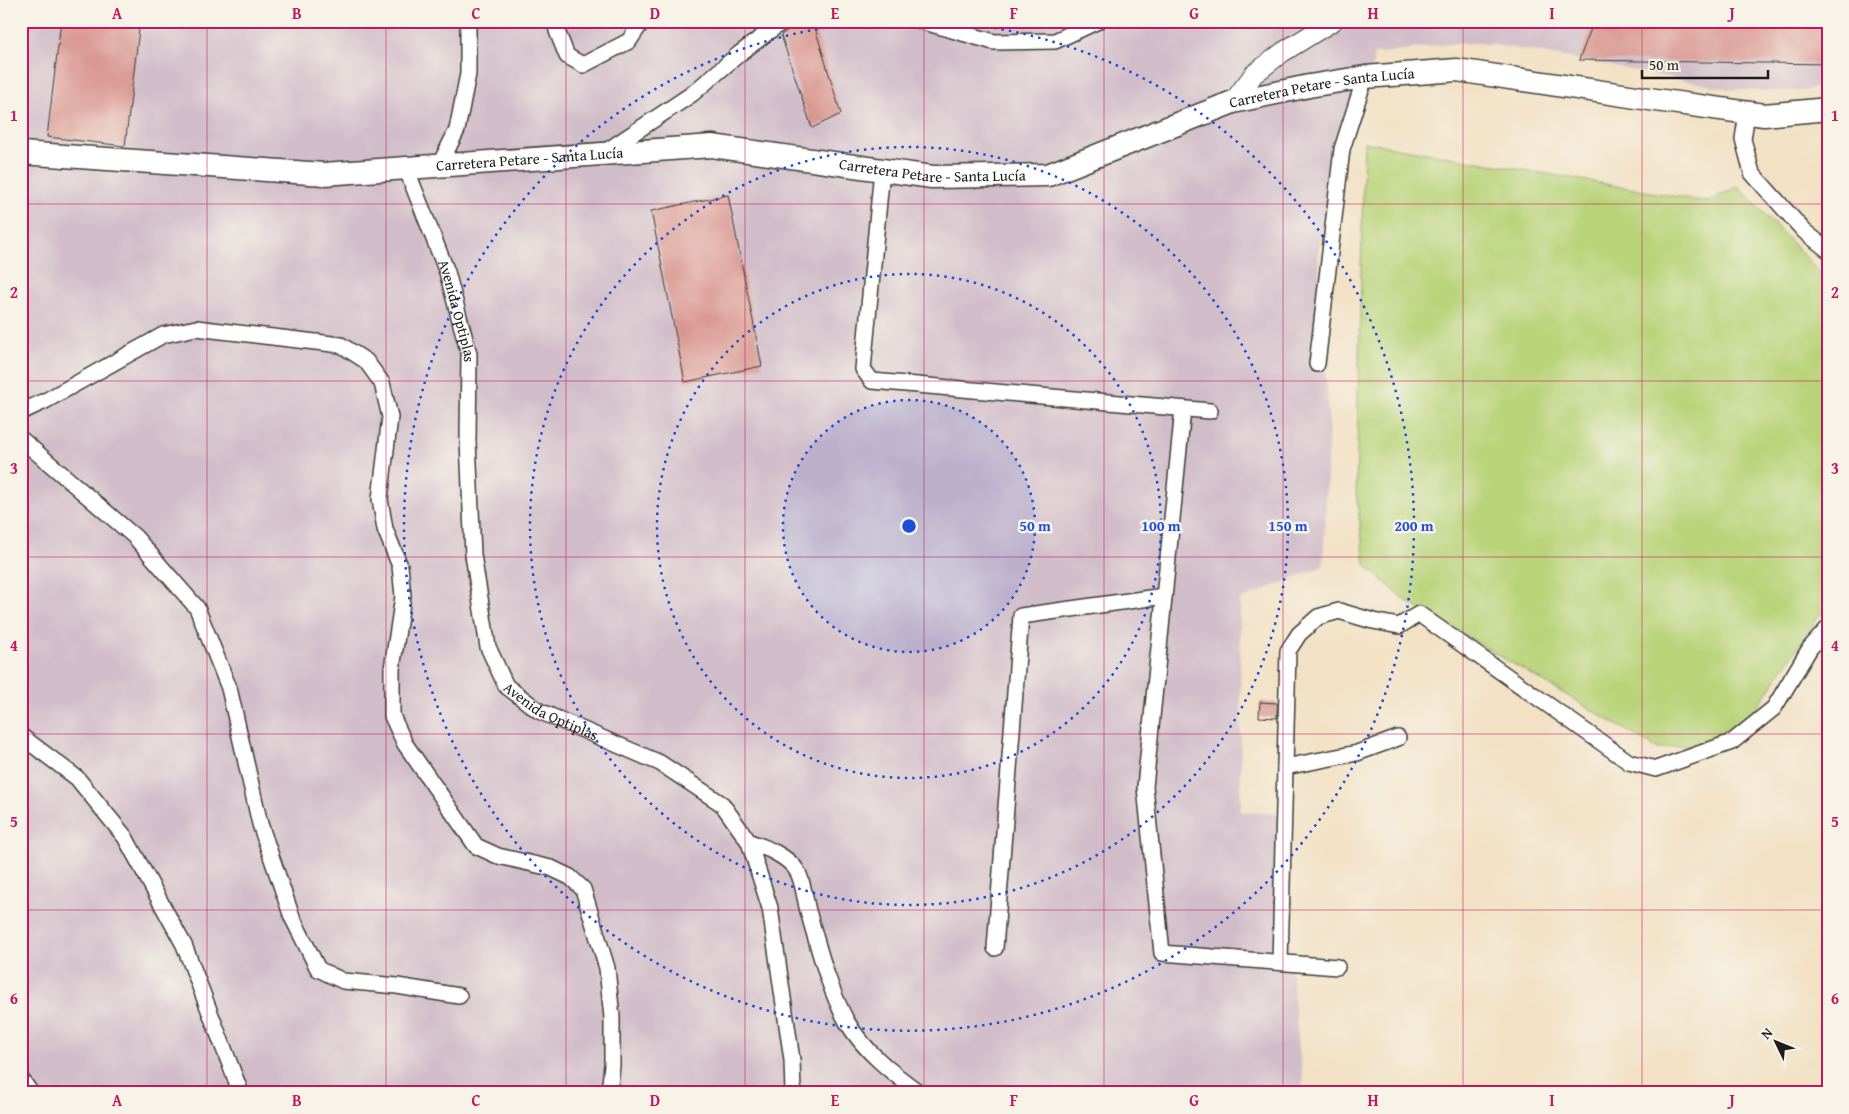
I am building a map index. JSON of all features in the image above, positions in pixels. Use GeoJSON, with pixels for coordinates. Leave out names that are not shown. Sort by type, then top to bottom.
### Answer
{"type":"FeatureCollection","features":[{"type":"Feature","properties":{"kind":"main road","name":"Carretera Petare - Santa Lucía"},"geometry":{"type":"LineString","coordinates":[[21,153],[324,174],[712,146],[932,177],[1048,175],[1233,102],[1365,76],[1457,70],[1764,115],[1828,109]]}},
{"type":"Feature","properties":{"kind":"street"},"geometry":{"type":"LineString","coordinates":[[439,166],[457,130],[468,74],[468,21]]}},
{"type":"Feature","properties":{"kind":"street"},"geometry":{"type":"LineString","coordinates":[[556,21],[567,56],[583,65],[629,41],[640,21]]}},
{"type":"Feature","properties":{"kind":"street"},"geometry":{"type":"LineString","coordinates":[[602,154],[692,94],[783,21]]}},
{"type":"Feature","properties":{"kind":"street"},"geometry":{"type":"LineString","coordinates":[[921,21],[994,42],[1055,41],[1098,21]]}},
{"type":"Feature","properties":{"kind":"street"},"geometry":{"type":"LineString","coordinates":[[1233,102],[1254,74],[1283,52],[1333,21]]}},
{"type":"Feature","properties":{"kind":"street"},"geometry":{"type":"LineString","coordinates":[[1317,364],[1342,149],[1365,76]]}},
{"type":"Feature","properties":{"kind":"street"},"geometry":{"type":"LineString","coordinates":[[1747,112],[1742,139],[1752,173],[1804,231],[1828,250]]}},
{"type":"Feature","properties":{"kind":"street","name":"Avenida Optiplas"},"geometry":{"type":"LineString","coordinates":[[406,168],[447,272],[469,354],[468,441],[472,555],[488,647],[506,686],[539,711],[660,763],[722,804],[749,842],[770,908],[792,1060],[793,1093]]}},
{"type":"Feature","properties":{"kind":"street"},"geometry":{"type":"LineString","coordinates":[[882,170],[863,369],[872,381],[1210,411]]}},
{"type":"Feature","properties":{"kind":"street"},"geometry":{"type":"LineString","coordinates":[[21,412],[163,335],[196,328],[341,345],[366,361],[382,383],[390,417],[380,499],[385,529],[400,566],[403,596],[392,669],[392,716],[405,744],[476,846],[498,856],[551,868],[570,877],[583,889],[607,968],[612,1018],[612,1065],[609,1093]]}},
{"type":"Feature","properties":{"kind":"street"},"geometry":{"type":"LineString","coordinates":[[1183,409],[1145,787],[1162,953],[1337,967]]}},
{"type":"Feature","properties":{"kind":"street"},"geometry":{"type":"LineString","coordinates":[[21,440],[135,536],[197,608],[229,688],[260,824],[292,917],[318,969],[343,981],[397,986],[459,996]]}},
{"type":"Feature","properties":{"kind":"street"},"geometry":{"type":"LineString","coordinates":[[995,948],[1021,616],[1164,596]]}},
{"type":"Feature","properties":{"kind":"street"},"geometry":{"type":"LineString","coordinates":[[1280,962],[1288,651],[1299,634],[1318,617],[1339,611],[1399,626],[1419,614],[1629,762],[1656,768],[1732,742],[1774,708],[1810,648],[1828,628]]}},
{"type":"Feature","properties":{"kind":"street"},"geometry":{"type":"LineString","coordinates":[[21,736],[77,778],[125,837],[184,945],[241,1093]]}},
{"type":"Feature","properties":{"kind":"street"},"geometry":{"type":"LineString","coordinates":[[1285,767],[1357,753],[1398,738]]}},
{"type":"Feature","properties":{"kind":"street"},"geometry":{"type":"LineString","coordinates":[[749,842],[761,845],[782,856],[797,870],[828,982],[848,1022],[866,1047],[890,1071],[920,1093]]}},
{"type":"Feature","properties":{"kind":"street"},"geometry":{"type":"LineString","coordinates":[[21,1079],[30,1093]]}},
{"type":"Feature","properties":{"kind":"shaded area"},"geometry":{"type":"Polygon","coordinates":[[[21,21],[1828,21],[1828,84],[1803,91],[1729,89],[1528,50],[1479,43],[1448,44],[1374,54],[1370,86],[1343,134],[1329,192],[1318,253],[1329,428],[1323,566],[1240,600],[1241,812],[1281,814],[1287,935],[1304,1093],[21,1093],[21,21]]]}},
{"type":"Feature","properties":{"kind":"green space"},"geometry":{"type":"Polygon","coordinates":[[[1364,142],[1708,202],[1738,186],[1828,281],[1828,607],[1819,616],[1736,739],[1658,749],[1403,599],[1365,564],[1356,492],[1364,142]]]}},
{"type":"Feature","properties":{"kind":"building"},"geometry":{"type":"Polygon","coordinates":[[[61,21],[140,21],[125,146],[47,137],[61,21]]]}},
{"type":"Feature","properties":{"kind":"building"},"geometry":{"type":"Polygon","coordinates":[[[801,21],[813,21],[841,114],[812,128],[781,35],[801,21]]]}},
{"type":"Feature","properties":{"kind":"building"},"geometry":{"type":"Polygon","coordinates":[[[1594,21],[1828,21],[1828,64],[1579,60],[1594,21]]]}},
{"type":"Feature","properties":{"kind":"building"},"geometry":{"type":"Polygon","coordinates":[[[728,195],[762,366],[685,382],[651,211],[728,195]]]}},
{"type":"Feature","properties":{"kind":"building"},"geometry":{"type":"Polygon","coordinates":[[[1260,702],[1277,703],[1277,718],[1259,717],[1260,702]]]}}]}
